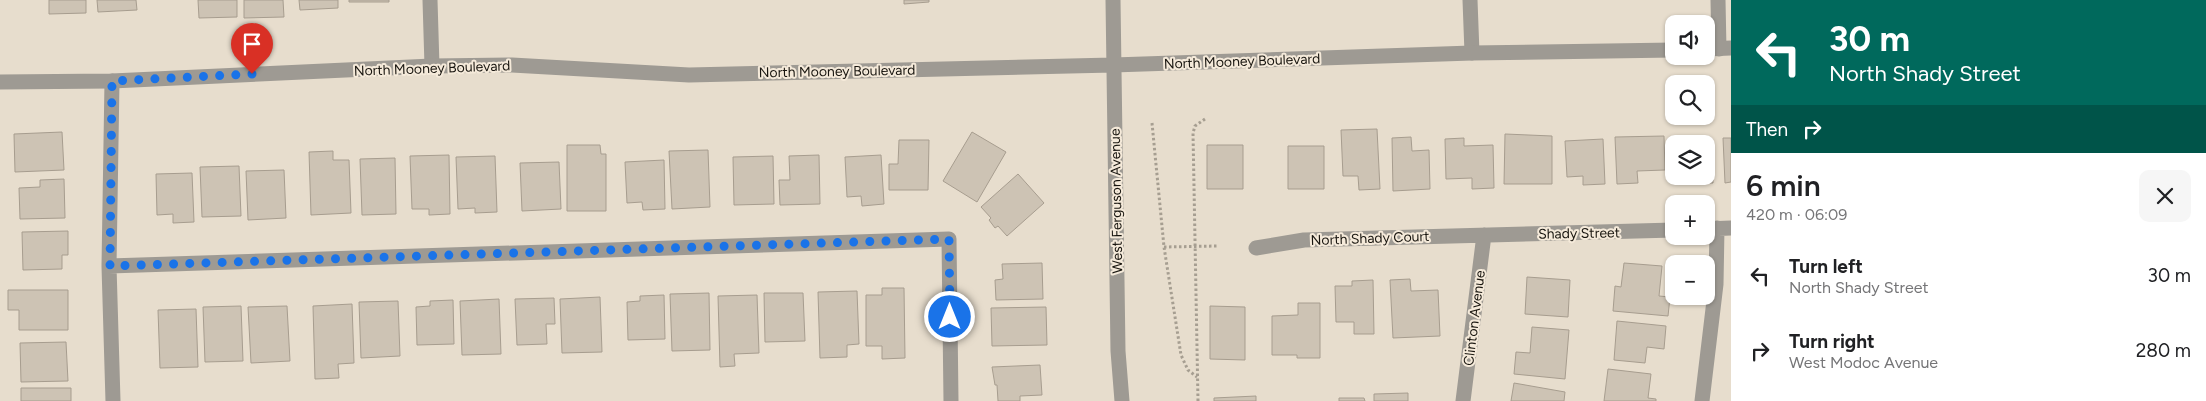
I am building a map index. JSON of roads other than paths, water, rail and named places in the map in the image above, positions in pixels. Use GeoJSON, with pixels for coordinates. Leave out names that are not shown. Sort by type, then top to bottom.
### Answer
{"type":"FeatureCollection","features":[{"type":"Feature","properties":{"kind":"street"},"geometry":{"type":"LineString","coordinates":[[430,0],[432,66]]}},
{"type":"Feature","properties":{"kind":"street","name":"West Ferguson Avenue"},"geometry":{"type":"LineString","coordinates":[[1113,0],[1118,351],[1122,401]]}},
{"type":"Feature","properties":{"kind":"street"},"geometry":{"type":"LineString","coordinates":[[1470,0],[1472,53]]}},
{"type":"Feature","properties":{"kind":"street"},"geometry":{"type":"LineString","coordinates":[[1718,0],[1719,49]]}},
{"type":"Feature","properties":{"kind":"street","name":"North Mooney Boulevard"},"geometry":{"type":"LineString","coordinates":[[0,82],[112,81],[432,66],[512,65],[689,75],[1114,65],[1472,53],[1665,50]]}},
{"type":"Feature","properties":{"kind":"street"},"geometry":{"type":"LineString","coordinates":[[112,81],[110,266],[113,401]]}},
{"type":"Feature","properties":{"kind":"street"},"geometry":{"type":"LineString","coordinates":[[1702,401],[1716,284],[1718,228]]}},
{"type":"Feature","properties":{"kind":"street","name":"Shady Street"},"geometry":{"type":"LineString","coordinates":[[1484,234],[1665,230]]}},
{"type":"Feature","properties":{"kind":"street","name":"North Shady Court"},"geometry":{"type":"LineString","coordinates":[[1256,248],[1304,240],[1484,234]]}},
{"type":"Feature","properties":{"kind":"street","name":"Clinton Avenue"},"geometry":{"type":"LineString","coordinates":[[1463,401],[1484,234]]}},
{"type":"Feature","properties":{"kind":"street"},"geometry":{"type":"LineString","coordinates":[[110,266],[949,239],[950,401]]}}]}
